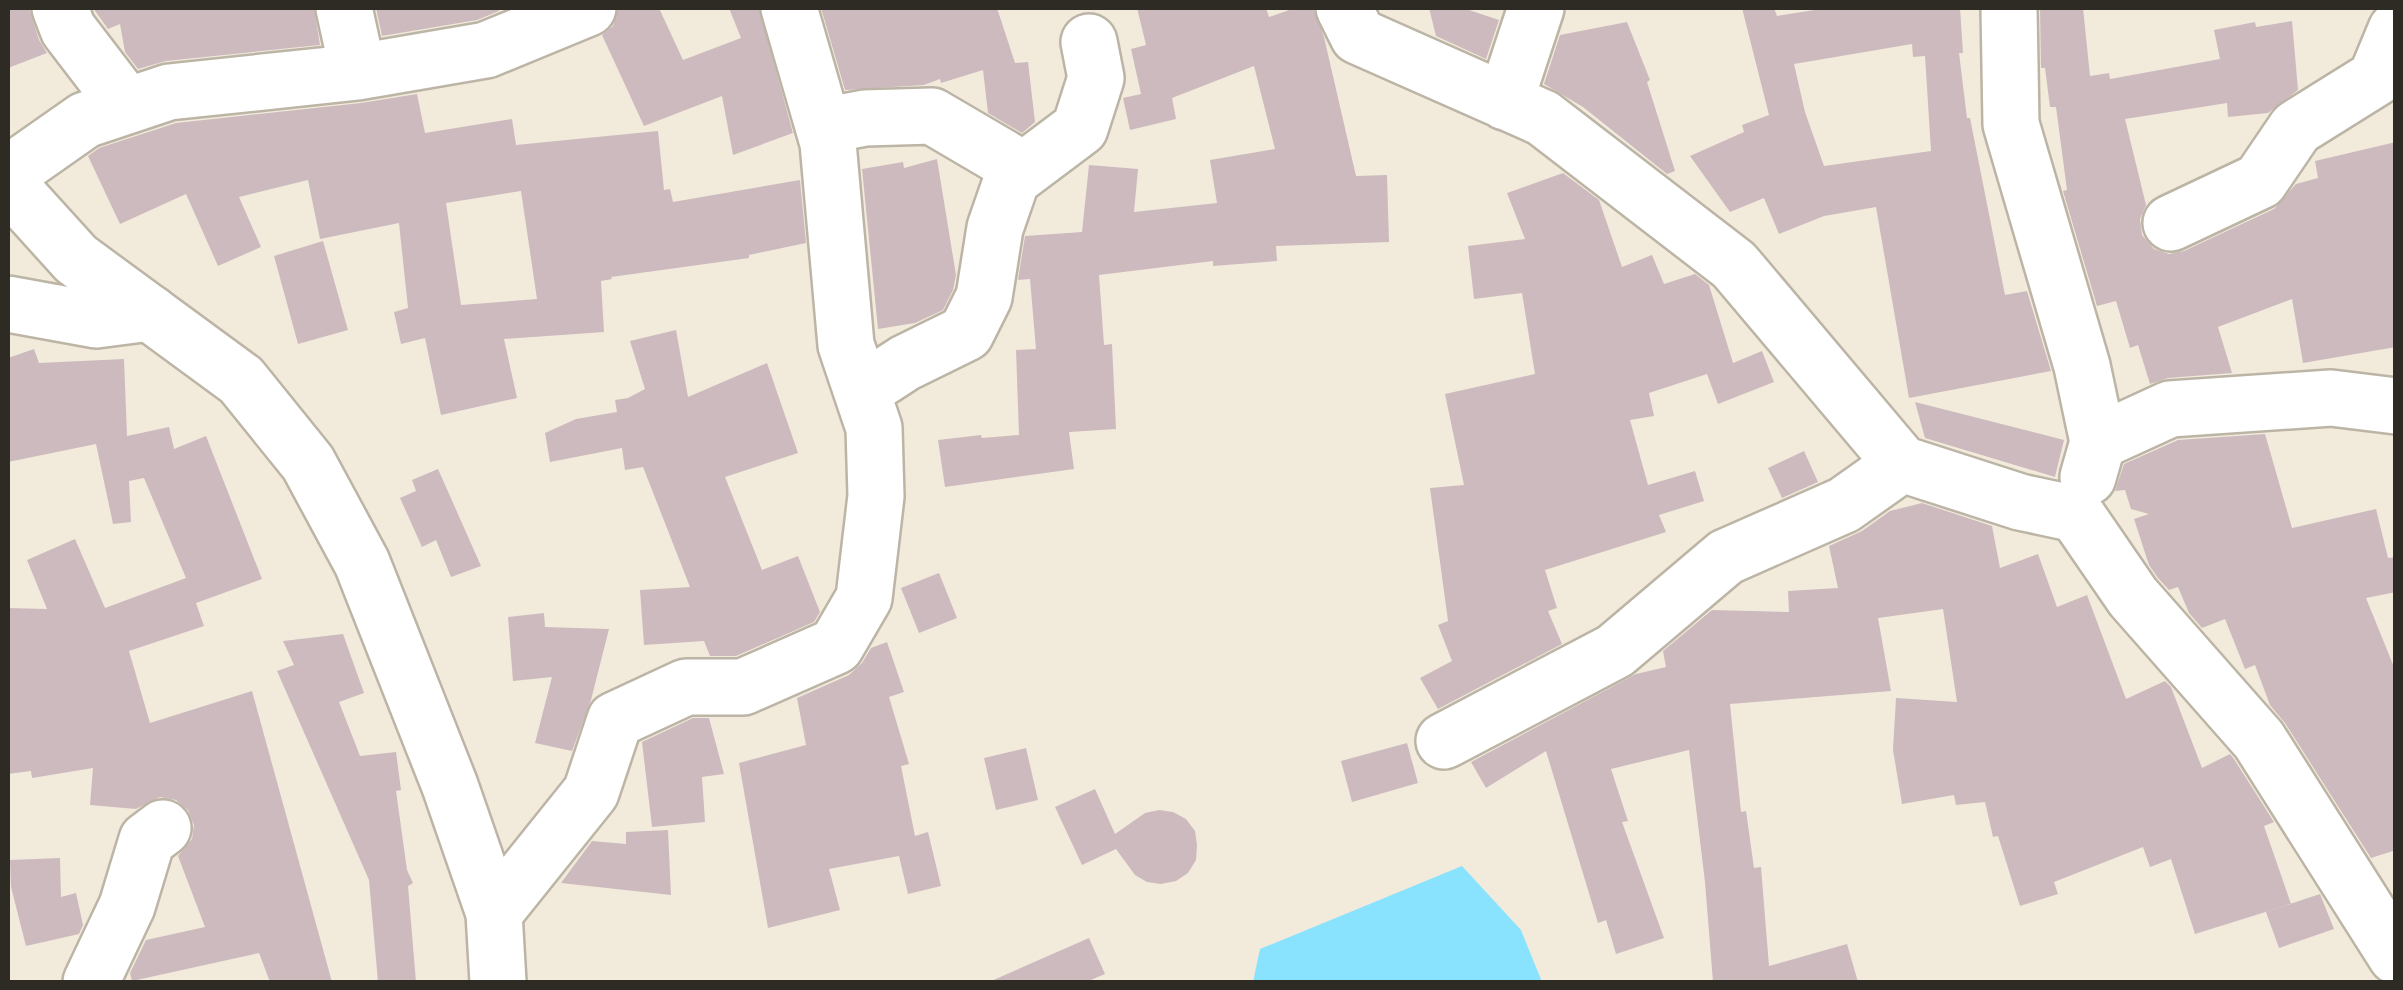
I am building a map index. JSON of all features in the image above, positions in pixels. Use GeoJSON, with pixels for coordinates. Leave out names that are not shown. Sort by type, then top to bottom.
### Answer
{"type":"FeatureCollection","features":[{"type":"Feature","properties":{"kind":"street"},"geometry":{"type":"LineString","coordinates":[[60,8],[68,29],[127,106]]}},
{"type":"Feature","properties":{"kind":"street"},"geometry":{"type":"LineString","coordinates":[[344,8],[358,72]]}},
{"type":"Feature","properties":{"kind":"street"},"geometry":{"type":"LineString","coordinates":[[8,174],[85,120],[169,92],[358,72],[486,50],[588,8]]}},
{"type":"Feature","properties":{"kind":"street"},"geometry":{"type":"LineString","coordinates":[[494,913],[591,792],[615,720],[686,687],[743,687],[836,646],[864,598],[876,496],[874,428],[846,345],[828,143],[790,8]]}},
{"type":"Feature","properties":{"kind":"street"},"geometry":{"type":"LineString","coordinates":[[1344,8],[1358,36],[1543,118],[1734,265],[1902,464],[2020,502],[2076,514],[2133,597],[2259,740],[2396,956]]}},
{"type":"Feature","properties":{"kind":"street"},"geometry":{"type":"LineString","coordinates":[[1505,102],[1536,8]]}},
{"type":"Feature","properties":{"kind":"street"},"geometry":{"type":"LineString","coordinates":[[2009,8],[2011,124],[2082,366],[2098,442],[2076,514]]}},
{"type":"Feature","properties":{"kind":"street"},"geometry":{"type":"LineString","coordinates":[[2171,223],[2260,181],[2296,128],[2376,78],[2396,30]]}},
{"type":"Feature","properties":{"kind":"street"},"geometry":{"type":"LineString","coordinates":[[862,391],[905,363],[966,333],[984,297],[995,228],[1012,179],[1080,128],[1096,78],[1089,42]]}},
{"type":"Feature","properties":{"kind":"street"},"geometry":{"type":"LineString","coordinates":[[823,126],[865,118],[932,116],[1024,170]]}},
{"type":"Feature","properties":{"kind":"street"},"geometry":{"type":"LineString","coordinates":[[8,184],[76,259],[241,380],[308,463],[362,563],[450,786],[494,913],[498,982]]}},
{"type":"Feature","properties":{"kind":"street"},"geometry":{"type":"LineString","coordinates":[[8,304],[96,320],[150,313]]}},
{"type":"Feature","properties":{"kind":"street"},"geometry":{"type":"LineString","coordinates":[[2098,442],[2170,408],[2331,398],[2396,406]]}},
{"type":"Feature","properties":{"kind":"street"},"geometry":{"type":"LineString","coordinates":[[1444,742],[1615,651],[1726,558],[1844,505],[1902,464]]}},
{"type":"Feature","properties":{"kind":"street"},"geometry":{"type":"LineString","coordinates":[[91,982],[127,906],[147,840],[163,828]]}},
{"type":"Feature","properties":{"kind":"water"},"geometry":{"type":"Polygon","coordinates":[[[1462,866],[1521,930],[1542,982],[1253,982],[1260,949],[1462,866]]]}},
{"type":"Feature","properties":{"kind":"building"},"geometry":{"type":"Polygon","coordinates":[[[8,8],[29,8],[47,53],[8,68],[8,8]]]}},
{"type":"Feature","properties":{"kind":"building"},"geometry":{"type":"Polygon","coordinates":[[[93,8],[314,8],[320,45],[166,61],[138,69],[125,52],[120,24],[108,29],[93,8]]]}},
{"type":"Feature","properties":{"kind":"building"},"geometry":{"type":"Polygon","coordinates":[[[376,8],[499,11],[477,20],[382,36],[376,8]]]}},
{"type":"Feature","properties":{"kind":"building"},"geometry":{"type":"Polygon","coordinates":[[[618,8],[659,8],[683,60],[741,38],[729,8],[759,8],[793,133],[733,155],[722,96],[644,126],[602,35],[613,26],[618,8]]]}},
{"type":"Feature","properties":{"kind":"building"},"geometry":{"type":"Polygon","coordinates":[[[821,8],[997,8],[1015,63],[1028,62],[1035,122],[1022,133],[988,113],[983,70],[941,83],[940,79],[924,85],[845,90],[821,8]]]}},
{"type":"Feature","properties":{"kind":"building"},"geometry":{"type":"Polygon","coordinates":[[[1137,8],[1266,8],[1269,17],[1295,8],[1313,8],[1324,37],[1356,176],[1387,175],[1389,242],[1276,246],[1277,261],[1213,266],[1213,261],[1099,275],[1104,345],[1112,344],[1116,429],[1069,432],[1074,469],[945,487],[938,440],[1019,435],[1016,350],[1036,349],[1030,279],[1018,280],[1025,236],[1082,232],[1089,165],[1138,169],[1134,212],[1217,203],[1210,160],[1275,149],[1254,66],[1172,98],[1176,119],[1130,130],[1123,98],[1141,94],[1131,49],[1146,45],[1137,8]]]}},
{"type":"Feature","properties":{"kind":"building"},"geometry":{"type":"Polygon","coordinates":[[[1429,8],[1463,8],[1499,20],[1486,59],[1436,36],[1429,8]]]}},
{"type":"Feature","properties":{"kind":"building"},"geometry":{"type":"Polygon","coordinates":[[[1742,8],[1774,8],[1777,16],[1827,8],[1960,8],[1963,53],[1959,53],[1967,118],[2005,295],[2027,291],[2051,371],[1909,398],[1876,207],[1824,216],[1779,234],[1764,198],[1730,212],[1690,156],[1744,132],[1742,125],[1769,115],[1742,8]],[[1912,44],[1794,64],[1824,166],[1931,151],[1925,56],[1913,57],[1912,44]]]}},
{"type":"Feature","properties":{"kind":"building"},"geometry":{"type":"Polygon","coordinates":[[[2040,8],[2083,8],[2090,76],[2109,73],[2110,79],[2220,59],[2214,30],[2255,22],[2256,27],[2292,21],[2298,90],[2268,113],[2228,117],[2227,103],[2125,119],[2146,205],[2140,219],[2142,235],[2154,249],[2169,254],[2184,251],[2274,209],[2296,184],[2318,178],[2315,161],[2396,142],[2396,347],[2303,363],[2292,299],[2218,327],[2232,373],[2168,378],[2150,384],[2138,345],[2130,348],[2116,301],[2097,306],[2063,191],[2067,190],[2056,107],[2050,107],[2045,68],[2041,68],[2040,8]]]}},
{"type":"Feature","properties":{"kind":"building"},"geometry":{"type":"Polygon","coordinates":[[[1627,22],[1650,80],[1647,82],[1675,171],[1667,174],[1583,107],[1544,84],[1560,35],[1627,22]]]}},
{"type":"Feature","properties":{"kind":"building"},"geometry":{"type":"Polygon","coordinates":[[[417,94],[425,133],[512,119],[516,145],[658,131],[664,190],[670,189],[673,202],[800,180],[806,243],[749,258],[601,281],[604,332],[504,339],[517,398],[441,415],[425,338],[401,344],[394,312],[408,308],[399,223],[320,239],[308,180],[239,197],[261,247],[218,266],[186,194],[120,224],[88,156],[99,148],[176,123],[417,94]],[[521,191],[446,203],[461,305],[537,299],[521,191]]]}},
{"type":"Feature","properties":{"kind":"building"},"geometry":{"type":"Polygon","coordinates":[[[937,159],[956,275],[953,290],[943,310],[915,323],[878,329],[862,169],[903,162],[904,168],[937,159]]]}},
{"type":"Feature","properties":{"kind":"building"},"geometry":{"type":"Polygon","coordinates":[[[1563,173],[1599,200],[1622,267],[1652,255],[1664,284],[1695,274],[1709,285],[1733,363],[1762,351],[1774,382],[1718,404],[1707,374],[1649,393],[1654,416],[1630,420],[1648,485],[1695,471],[1704,501],[1659,515],[1666,532],[1545,570],[1557,608],[1548,611],[1562,644],[1438,709],[1420,678],[1452,661],[1438,625],[1448,621],[1430,488],[1464,485],[1445,394],[1535,374],[1522,293],[1474,299],[1468,246],[1525,239],[1507,193],[1563,173]]]}},
{"type":"Feature","properties":{"kind":"building"},"geometry":{"type":"Polygon","coordinates":[[[323,241],[348,330],[298,344],[274,256],[323,241]]]}},
{"type":"Feature","properties":{"kind":"building"},"geometry":{"type":"Polygon","coordinates":[[[676,330],[688,397],[767,363],[798,453],[725,477],[762,570],[798,556],[820,612],[814,622],[736,656],[710,656],[704,641],[644,645],[640,590],[690,587],[643,467],[625,470],[622,448],[550,462],[545,433],[576,419],[617,412],[615,400],[645,389],[630,341],[676,330]]]}},
{"type":"Feature","properties":{"kind":"building"},"geometry":{"type":"Polygon","coordinates":[[[34,349],[39,363],[124,359],[127,436],[169,427],[174,449],[206,436],[262,579],[196,603],[204,626],[129,651],[150,723],[252,691],[332,982],[270,982],[259,953],[132,981],[130,973],[146,940],[205,927],[178,856],[192,839],[194,825],[188,810],[176,800],[160,797],[136,809],[90,805],[93,768],[32,778],[31,771],[8,774],[8,608],[47,609],[27,560],[75,539],[105,608],[186,578],[144,478],[129,481],[131,522],[113,524],[96,444],[8,462],[8,358],[34,349]]]}},
{"type":"Feature","properties":{"kind":"building"},"geometry":{"type":"Polygon","coordinates":[[[1915,402],[2064,440],[2055,477],[1925,438],[1915,402]]]}},
{"type":"Feature","properties":{"kind":"building"},"geometry":{"type":"Polygon","coordinates":[[[2265,434],[2292,528],[2376,509],[2388,558],[2396,557],[2396,592],[2366,598],[2396,672],[2396,850],[2371,858],[2270,705],[2255,665],[2245,669],[2225,619],[2202,628],[2189,613],[2178,587],[2169,590],[2158,578],[2149,565],[2134,519],[2149,514],[2131,509],[2125,490],[2115,491],[2124,464],[2178,440],[2265,434]]]}},
{"type":"Feature","properties":{"kind":"building"},"geometry":{"type":"Polygon","coordinates":[[[1804,451],[1818,482],[1782,498],[1768,468],[1804,451]]]}},
{"type":"Feature","properties":{"kind":"building"},"geometry":{"type":"Polygon","coordinates":[[[438,469],[481,566],[451,577],[436,540],[422,547],[400,498],[416,491],[412,480],[438,469]]]}},
{"type":"Feature","properties":{"kind":"building"},"geometry":{"type":"Polygon","coordinates":[[[1922,503],[1992,526],[2000,568],[2038,554],[2057,607],[2087,595],[2126,699],[2165,681],[2171,687],[2202,768],[2230,754],[2234,759],[2274,822],[2264,826],[2291,904],[2195,934],[2171,859],[2150,867],[2143,847],[2054,882],[2058,894],[2020,906],[1998,836],[1993,837],[1985,802],[1956,805],[1954,795],[1902,804],[1893,750],[1896,698],[1957,702],[1943,609],[1878,618],[1891,691],[1730,704],[1741,812],[1746,811],[1754,868],[1761,867],[1769,966],[1847,944],[1858,982],[1713,982],[1689,750],[1611,769],[1628,821],[1622,822],[1664,938],[1616,954],[1606,920],[1598,923],[1546,751],[1486,788],[1471,762],[1636,674],[1666,667],[1663,651],[1712,610],[1789,612],[1788,591],[1838,588],[1829,546],[1862,531],[1890,511],[1922,503]]]}},
{"type":"Feature","properties":{"kind":"building"},"geometry":{"type":"Polygon","coordinates":[[[939,573],[957,618],[919,633],[901,588],[939,573]]]}},
{"type":"Feature","properties":{"kind":"building"},"geometry":{"type":"Polygon","coordinates":[[[544,613],[545,627],[609,629],[591,700],[572,751],[535,743],[552,677],[513,681],[508,617],[544,613]]]}},
{"type":"Feature","properties":{"kind":"building"},"geometry":{"type":"Polygon","coordinates":[[[343,634],[364,693],[339,702],[360,756],[396,752],[401,790],[396,791],[407,870],[413,883],[408,886],[416,982],[378,982],[369,880],[277,671],[294,665],[283,641],[343,634]]]}},
{"type":"Feature","properties":{"kind":"building"},"geometry":{"type":"Polygon","coordinates":[[[887,642],[904,692],[889,697],[909,764],[901,766],[915,836],[928,832],[941,886],[908,894],[899,856],[829,869],[840,910],[768,928],[739,763],[806,745],[797,698],[849,675],[871,648],[887,642]]]}},
{"type":"Feature","properties":{"kind":"building"},"geometry":{"type":"Polygon","coordinates":[[[693,718],[709,718],[724,774],[702,777],[705,822],[652,827],[642,742],[693,718]]]}},
{"type":"Feature","properties":{"kind":"building"},"geometry":{"type":"Polygon","coordinates":[[[1407,743],[1418,783],[1352,802],[1341,761],[1407,743]]]}},
{"type":"Feature","properties":{"kind":"building"},"geometry":{"type":"Polygon","coordinates":[[[1026,748],[1038,800],[996,810],[984,758],[1026,748]]]}},
{"type":"Feature","properties":{"kind":"building"},"geometry":{"type":"Polygon","coordinates":[[[1095,789],[1115,834],[1145,813],[1159,810],[1186,819],[1195,831],[1197,845],[1196,860],[1188,873],[1176,881],[1147,882],[1135,875],[1116,849],[1082,865],[1055,807],[1095,789]]]}},
{"type":"Feature","properties":{"kind":"building"},"geometry":{"type":"Polygon","coordinates":[[[668,830],[671,895],[561,883],[592,841],[626,844],[626,832],[668,830]]]}},
{"type":"Feature","properties":{"kind":"building"},"geometry":{"type":"Polygon","coordinates":[[[60,858],[61,897],[76,893],[83,925],[79,934],[26,946],[11,887],[10,860],[60,858]]]}},
{"type":"Feature","properties":{"kind":"building"},"geometry":{"type":"Polygon","coordinates":[[[2320,894],[2334,929],[2279,948],[2266,912],[2320,894]]]}},
{"type":"Feature","properties":{"kind":"building"},"geometry":{"type":"Polygon","coordinates":[[[1089,938],[1105,974],[1086,982],[989,982],[1089,938]]]}}]}
